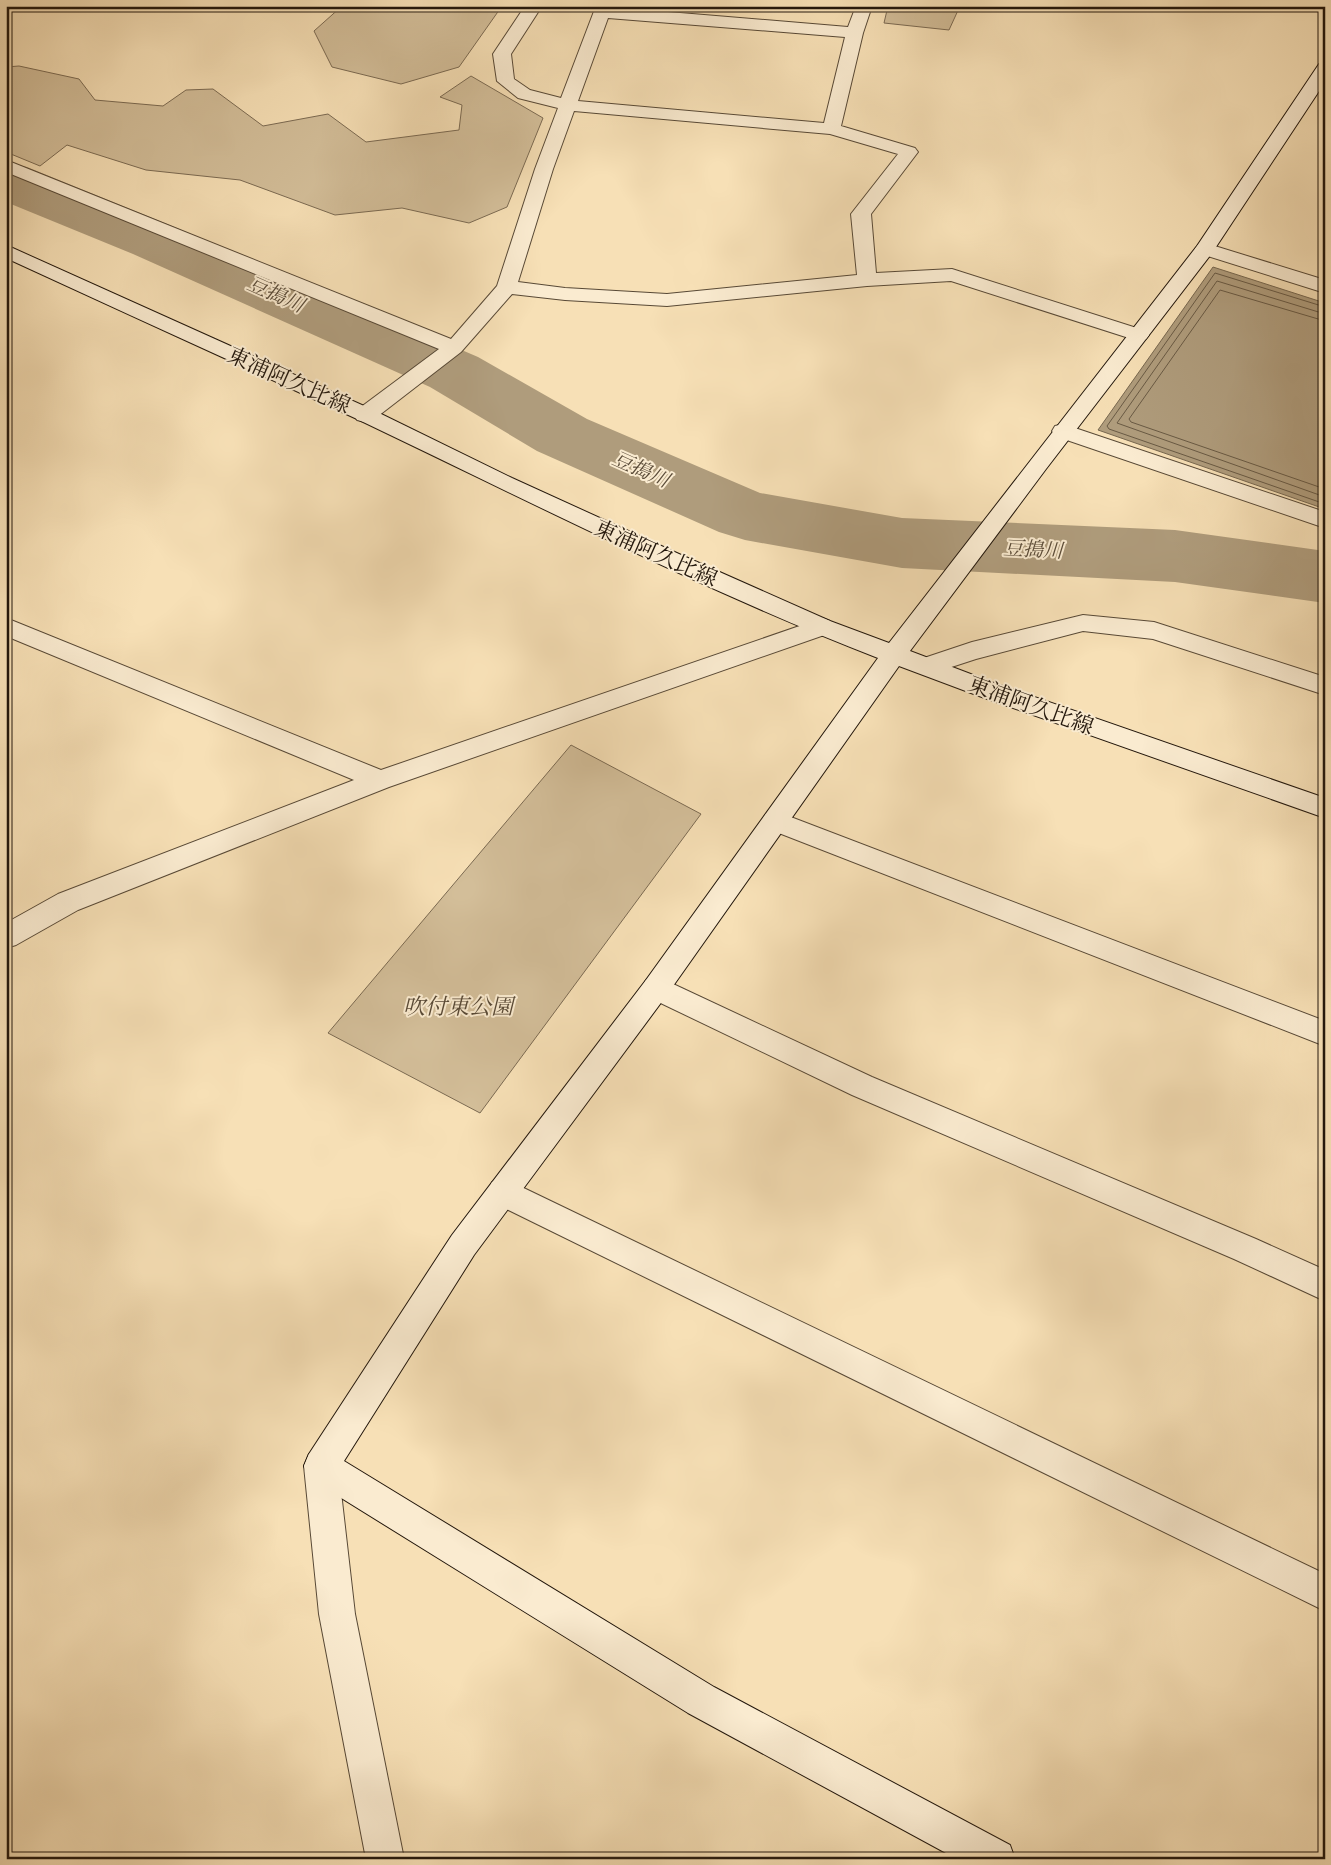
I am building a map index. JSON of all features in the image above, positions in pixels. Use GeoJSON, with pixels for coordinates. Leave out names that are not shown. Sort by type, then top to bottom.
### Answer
{"type":"FeatureCollection","features":[{"type":"Feature","properties":{"kind":"street"},"geometry":{"type":"LineString","coordinates":[[534,6],[502,54],[506,81],[524,94],[568,106],[831,129],[909,152],[861,214],[868,280]]}},
{"type":"Feature","properties":{"kind":"street"},"geometry":{"type":"LineString","coordinates":[[831,129],[855,33],[864,6]]}},
{"type":"Feature","properties":{"kind":"street"},"geometry":{"type":"LineString","coordinates":[[365,414],[454,348],[507,287],[544,169],[603,9],[855,33]]}},
{"type":"Feature","properties":{"kind":"street"},"geometry":{"type":"LineString","coordinates":[[385,1859],[337,1614],[321,1466],[463,1245],[656,988],[899,647],[1063,431],[1206,250],[1325,68]]}},
{"type":"Feature","properties":{"kind":"street"},"geometry":{"type":"LineString","coordinates":[[6,165],[454,348]]}},
{"type":"Feature","properties":{"kind":"street","name":"東浦阿久比線"},"geometry":{"type":"LineString","coordinates":[[6,250],[365,414],[495,479],[822,627],[899,647],[926,666],[988,690],[1325,808]]}},
{"type":"Feature","properties":{"kind":"street"},"geometry":{"type":"LineString","coordinates":[[1206,250],[1325,287]]}},
{"type":"Feature","properties":{"kind":"street"},"geometry":{"type":"LineString","coordinates":[[507,287],[565,294],[666,300],[868,280],[952,276],[1139,335]]}},
{"type":"Feature","properties":{"kind":"street"},"geometry":{"type":"LineString","coordinates":[[1063,431],[1325,520]]}},
{"type":"Feature","properties":{"kind":"street"},"geometry":{"type":"LineString","coordinates":[[926,666],[972,651],[1083,623],[1154,631],[1325,686]]}},
{"type":"Feature","properties":{"kind":"street"},"geometry":{"type":"LineString","coordinates":[[6,626],[380,780]]}},
{"type":"Feature","properties":{"kind":"street"},"geometry":{"type":"LineString","coordinates":[[6,936],[68,902],[380,780],[822,627]]}},
{"type":"Feature","properties":{"kind":"street"},"geometry":{"type":"LineString","coordinates":[[775,821],[1325,1034]]}},
{"type":"Feature","properties":{"kind":"street"},"geometry":{"type":"LineString","coordinates":[[656,988],[862,1086],[1245,1249],[1325,1286]]}},
{"type":"Feature","properties":{"kind":"street"},"geometry":{"type":"LineString","coordinates":[[503,1192],[1325,1593]]}},
{"type":"Feature","properties":{"kind":"street"},"geometry":{"type":"LineString","coordinates":[[321,1466],[701,1700],[996,1859]]}},
{"type":"Feature","properties":{"kind":"green space"},"geometry":{"type":"Polygon","coordinates":[[[342,6],[502,6],[459,67],[401,84],[332,67],[314,31],[342,6]]]}},
{"type":"Feature","properties":{"kind":"green space"},"geometry":{"type":"Polygon","coordinates":[[[888,6],[960,6],[949,30],[884,23],[888,6]]]}},
{"type":"Feature","properties":{"kind":"green space"},"geometry":{"type":"Polygon","coordinates":[[[19,66],[79,79],[95,100],[163,106],[186,90],[213,89],[263,126],[328,114],[366,142],[459,130],[462,105],[440,97],[471,76],[543,118],[507,207],[469,223],[402,208],[335,215],[240,180],[146,170],[67,145],[40,166],[6,152],[6,67],[19,66]]]}},
{"type":"Feature","properties":{"kind":"green space","name":"吹付東公園"},"geometry":{"type":"Polygon","coordinates":[[[571,745],[701,814],[480,1113],[328,1033],[571,745]]]}},
{"type":"Feature","properties":{"kind":"water"},"geometry":{"type":"Polygon","coordinates":[[[1213,267],[1325,303],[1325,509],[1098,430],[1213,267]]]}},
{"type":"Feature","properties":{"kind":"waterway","name":"豆搗川"},"geometry":{"type":"LineString","coordinates":[[6,180],[155,241],[454,372],[562,435],[745,515],[902,543],[1175,556],[1325,577]]}}]}
